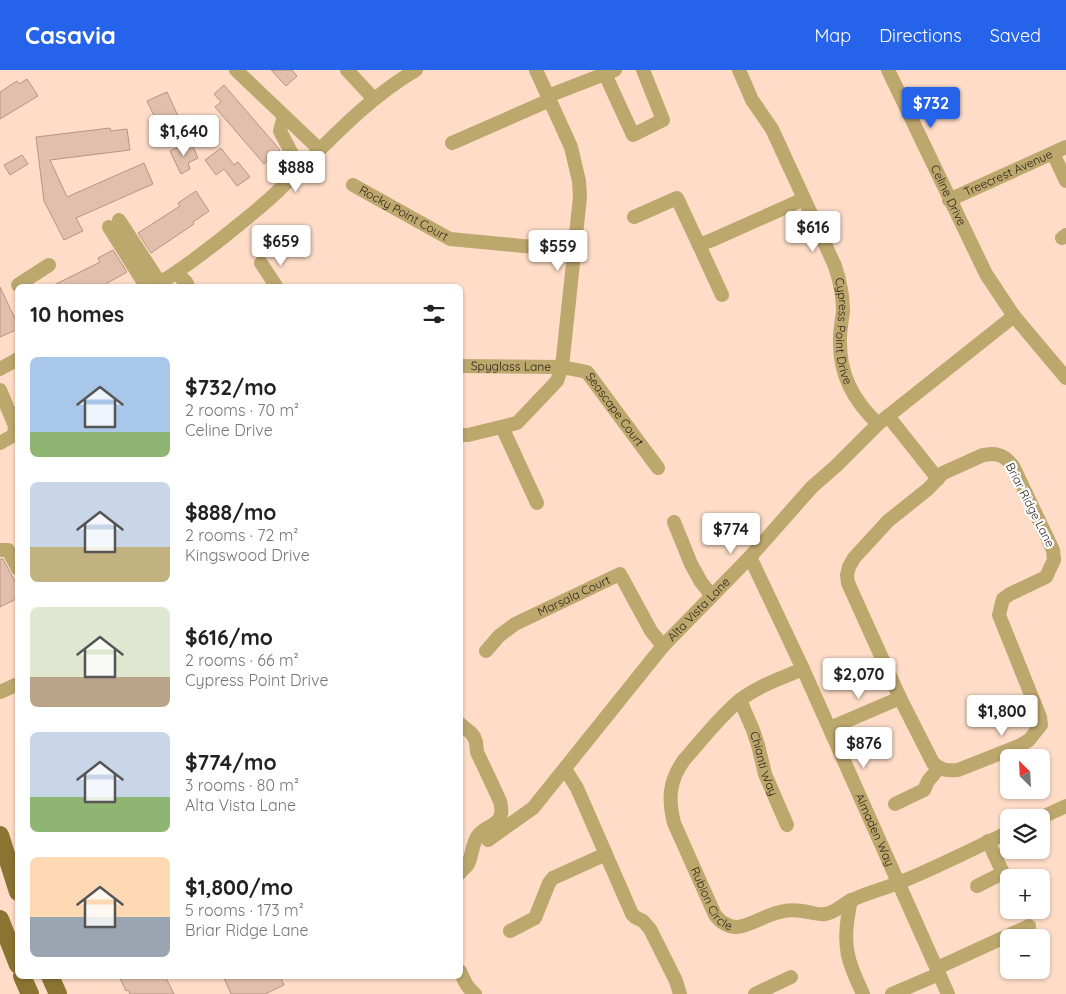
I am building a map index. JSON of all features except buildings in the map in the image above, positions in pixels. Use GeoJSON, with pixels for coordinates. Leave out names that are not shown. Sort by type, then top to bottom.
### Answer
{"type":"FeatureCollection","features":[{"type":"Feature","properties":{"kind":"main road"},"geometry":{"type":"LineString","coordinates":[[0,835],[15,882]]}},
{"type":"Feature","properties":{"kind":"main road"},"geometry":{"type":"LineString","coordinates":[[0,919],[12,955]]}},
{"type":"Feature","properties":{"kind":"main road"},"geometry":{"type":"LineString","coordinates":[[23,979],[30,994]]}},
{"type":"Feature","properties":{"kind":"main road"},"geometry":{"type":"LineString","coordinates":[[51,979],[58,994]]}},
{"type":"Feature","properties":{"kind":"street"},"geometry":{"type":"LineString","coordinates":[[236,70],[320,150]]}},
{"type":"Feature","properties":{"kind":"street"},"geometry":{"type":"LineString","coordinates":[[347,70],[374,99]]}},
{"type":"Feature","properties":{"kind":"street"},"geometry":{"type":"LineString","coordinates":[[160,284],[212,247],[277,192],[344,125],[397,81],[416,70]]}},
{"type":"Feature","properties":{"kind":"street","name":"Spyglass Lane"},"geometry":{"type":"LineString","coordinates":[[463,435],[517,423],[557,381],[562,366],[580,197],[579,181],[571,147],[536,70]]}},
{"type":"Feature","properties":{"kind":"street"},"geometry":{"type":"LineString","coordinates":[[452,143],[610,72],[633,135],[663,120],[643,70]]}},
{"type":"Feature","properties":{"kind":"street","name":"Cypress Point Drive"},"geometry":{"type":"LineString","coordinates":[[739,70],[752,100],[772,129],[835,266],[842,296],[843,312],[840,356],[844,374],[860,406],[883,420]]}},
{"type":"Feature","properties":{"kind":"street","name":"Celine Drive"},"geometry":{"type":"LineString","coordinates":[[888,70],[986,274],[1014,316],[1066,378]]}},
{"type":"Feature","properties":{"kind":"street"},"geometry":{"type":"LineString","coordinates":[[284,116],[280,131],[300,169]]}},
{"type":"Feature","properties":{"kind":"street"},"geometry":{"type":"LineString","coordinates":[[1060,150],[1066,181]]}},
{"type":"Feature","properties":{"kind":"street","name":"Treecrest Avenue"},"geometry":{"type":"LineString","coordinates":[[949,200],[1060,150]]}},
{"type":"Feature","properties":{"kind":"street","name":"Rocky Point Court"},"geometry":{"type":"LineString","coordinates":[[353,185],[450,239],[575,251]]}},
{"type":"Feature","properties":{"kind":"street"},"geometry":{"type":"LineString","coordinates":[[634,217],[677,198],[722,295]]}},
{"type":"Feature","properties":{"kind":"street"},"geometry":{"type":"LineString","coordinates":[[699,245],[804,199]]}},
{"type":"Feature","properties":{"kind":"street"},"geometry":{"type":"LineString","coordinates":[[145,284],[114,224],[157,284]]}},
{"type":"Feature","properties":{"kind":"street"},"geometry":{"type":"LineString","coordinates":[[261,263],[275,284]]}},
{"type":"Feature","properties":{"kind":"street"},"geometry":{"type":"LineString","coordinates":[[20,284],[49,265]]}},
{"type":"Feature","properties":{"kind":"street"},"geometry":{"type":"LineString","coordinates":[[176,273],[187,284]]}},
{"type":"Feature","properties":{"kind":"street","name":"Alta Vista Lane"},"geometry":{"type":"LineString","coordinates":[[488,840],[533,808],[663,646],[750,557],[812,487],[883,420],[1014,316]]}},
{"type":"Feature","properties":{"kind":"street"},"geometry":{"type":"LineString","coordinates":[[0,369],[15,362]]}},
{"type":"Feature","properties":{"kind":"street","name":"Spyglass Lane"},"geometry":{"type":"LineString","coordinates":[[463,366],[562,366]]}},
{"type":"Feature","properties":{"kind":"street","name":"Seascape Court"},"geometry":{"type":"LineString","coordinates":[[562,366],[587,372],[658,468]]}},
{"type":"Feature","properties":{"kind":"street"},"geometry":{"type":"LineString","coordinates":[[0,390],[15,426],[15,431],[14,434],[0,443]]}},
{"type":"Feature","properties":{"kind":"street"},"geometry":{"type":"LineString","coordinates":[[883,420],[938,479]]}},
{"type":"Feature","properties":{"kind":"street"},"geometry":{"type":"LineString","coordinates":[[502,427],[537,503]]}},
{"type":"Feature","properties":{"kind":"street","name":"Briar Ridge Lane"},"geometry":{"type":"LineString","coordinates":[[996,454],[1007,459],[1013,466],[1053,550],[1054,560],[1046,577],[1003,599],[999,615],[1040,717],[1041,725],[1029,740],[1021,745],[958,770],[948,771],[939,768],[933,763],[900,698],[848,583],[849,567],[854,558],[888,521],[928,489],[947,470],[983,455],[996,454]]}},
{"type":"Feature","properties":{"kind":"street"},"geometry":{"type":"LineString","coordinates":[[674,522],[700,582],[712,596]]}},
{"type":"Feature","properties":{"kind":"street"},"geometry":{"type":"LineString","coordinates":[[0,550],[8,550],[15,563]]}},
{"type":"Feature","properties":{"kind":"street","name":"Almaden Way"},"geometry":{"type":"LineString","coordinates":[[750,557],[830,728],[948,994]]}},
{"type":"Feature","properties":{"kind":"street","name":"Marsala Court"},"geometry":{"type":"LineString","coordinates":[[486,651],[499,636],[515,624],[620,574],[651,631],[663,646]]}},
{"type":"Feature","properties":{"kind":"street","name":"Rubion Circle"},"geometry":{"type":"LineString","coordinates":[[803,669],[740,700],[684,760],[675,775],[670,793],[670,809],[674,823],[715,915],[720,921],[732,927],[739,927],[779,912],[831,913],[851,900],[899,882],[1000,836]]}},
{"type":"Feature","properties":{"kind":"street"},"geometry":{"type":"LineString","coordinates":[[0,692],[15,685]]}},
{"type":"Feature","properties":{"kind":"street"},"geometry":{"type":"LineString","coordinates":[[830,728],[900,698]]}},
{"type":"Feature","properties":{"kind":"street","name":"Chianti Way"},"geometry":{"type":"LineString","coordinates":[[740,700],[758,745],[764,774],[787,825]]}},
{"type":"Feature","properties":{"kind":"street"},"geometry":{"type":"LineString","coordinates":[[463,726],[474,737],[477,752],[501,807],[497,822],[479,834],[468,864],[463,870]]}},
{"type":"Feature","properties":{"kind":"street"},"geometry":{"type":"LineString","coordinates":[[895,804],[924,790],[928,781],[939,768]]}},
{"type":"Feature","properties":{"kind":"street"},"geometry":{"type":"LineString","coordinates":[[565,769],[577,788],[632,914],[635,918],[643,921],[650,929],[676,981],[680,994]]}},
{"type":"Feature","properties":{"kind":"street"},"geometry":{"type":"LineString","coordinates":[[1050,813],[1066,806]]}},
{"type":"Feature","properties":{"kind":"street"},"geometry":{"type":"LineString","coordinates":[[977,886],[1003,874],[988,842]]}},
{"type":"Feature","properties":{"kind":"street"},"geometry":{"type":"LineString","coordinates":[[510,931],[535,918],[549,883],[553,878],[606,854]]}},
{"type":"Feature","properties":{"kind":"street"},"geometry":{"type":"LineString","coordinates":[[851,900],[846,930],[846,944],[852,968],[863,994]]}},
{"type":"Feature","properties":{"kind":"street"},"geometry":{"type":"LineString","coordinates":[[892,994],[1029,926]]}},
{"type":"Feature","properties":{"kind":"street"},"geometry":{"type":"LineString","coordinates":[[755,994],[791,977]]}},
{"type":"Feature","properties":{"kind":"street"},"geometry":{"type":"LineString","coordinates":[[463,978],[466,985],[475,994]]}}]}
